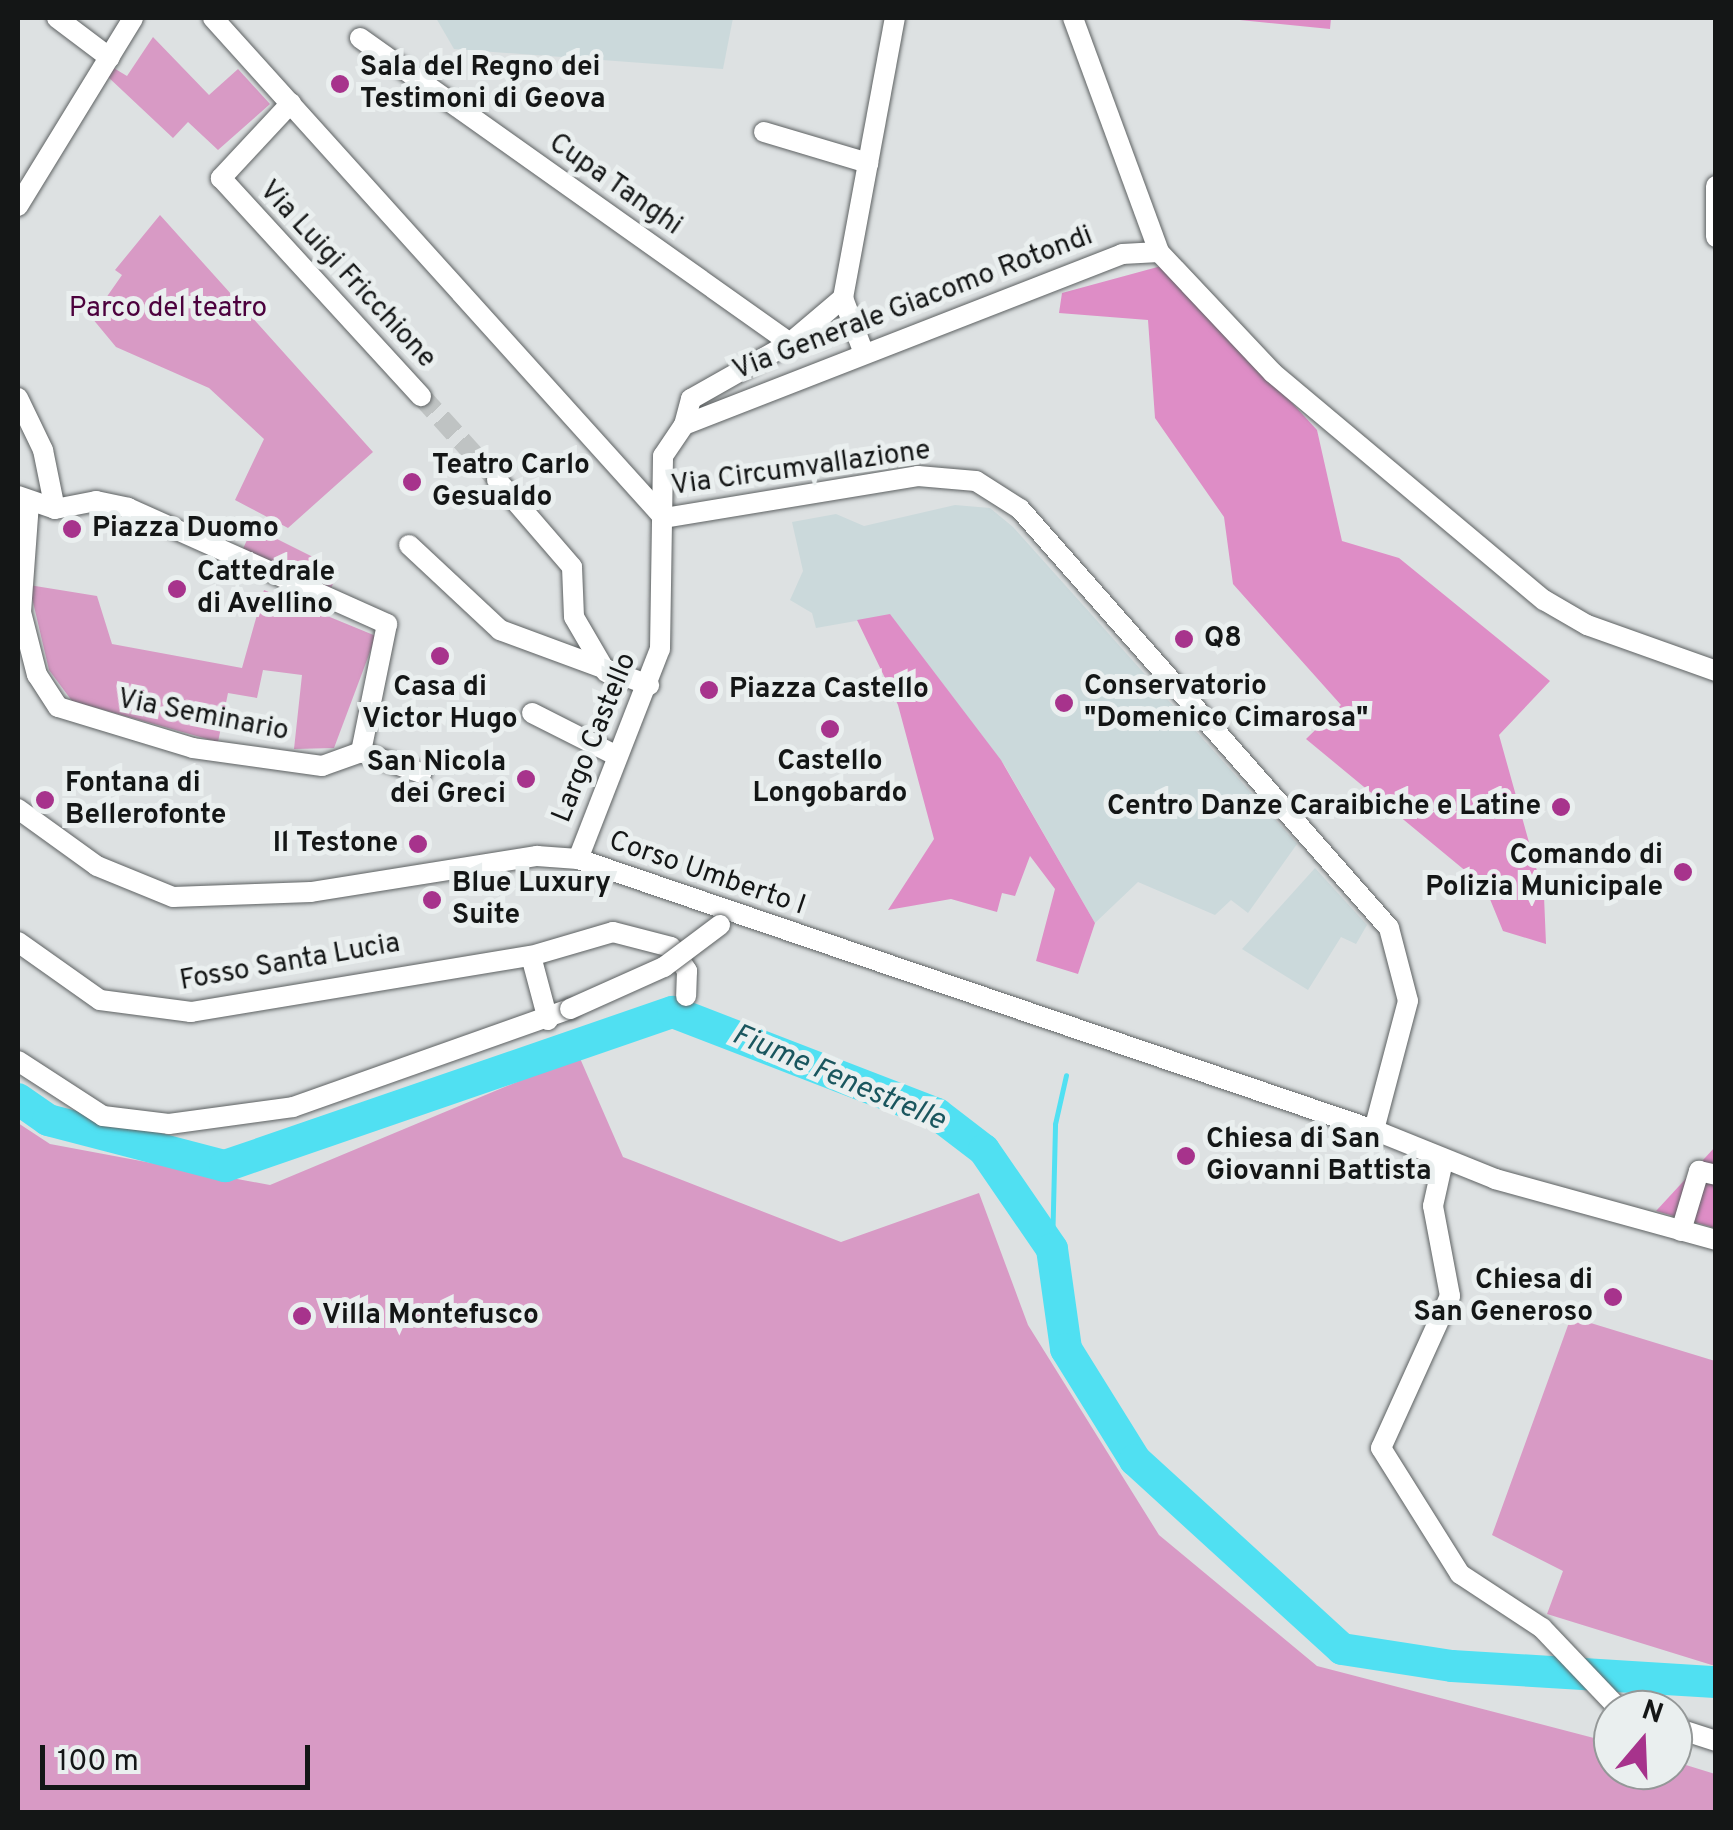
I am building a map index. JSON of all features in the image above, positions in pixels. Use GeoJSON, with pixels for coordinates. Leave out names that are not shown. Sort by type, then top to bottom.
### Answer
{"type":"FeatureCollection","features":[{"type":"Feature","properties":{"kind":"street"},"geometry":{"type":"LineString","coordinates":[[56,18],[110,58]]}},
{"type":"Feature","properties":{"kind":"street"},"geometry":{"type":"LineString","coordinates":[[18,206],[133,18]]}},
{"type":"Feature","properties":{"kind":"street","name":"Via Circumvallazione"},"geometry":{"type":"LineString","coordinates":[[213,18],[664,518],[918,476],[976,481],[1020,509],[1389,928],[1408,1001],[1374,1130]]}},
{"type":"Feature","properties":{"kind":"street"},"geometry":{"type":"LineString","coordinates":[[864,351],[843,298],[895,18]]}},
{"type":"Feature","properties":{"kind":"street"},"geometry":{"type":"LineString","coordinates":[[1073,18],[1159,252],[1274,373],[1544,600],[1603,632],[1716,670]]}},
{"type":"Feature","properties":{"kind":"street","name":"Cupa Tanghi"},"geometry":{"type":"LineString","coordinates":[[360,38],[790,343]]}},
{"type":"Feature","properties":{"kind":"street","name":"Via Luigi Fricchione"},"geometry":{"type":"LineString","coordinates":[[291,103],[221,178],[421,396]]}},
{"type":"Feature","properties":{"kind":"street"},"geometry":{"type":"LineString","coordinates":[[764,132],[868,163]]}},
{"type":"Feature","properties":{"kind":"street"},"geometry":{"type":"LineString","coordinates":[[1716,186],[1716,237]]}},
{"type":"Feature","properties":{"kind":"street","name":"Via Generale Giacomo Rotondi"},"geometry":{"type":"LineString","coordinates":[[684,425],[864,351],[1122,254],[1159,252]]}},
{"type":"Feature","properties":{"kind":"street"},"geometry":{"type":"LineString","coordinates":[[664,518],[663,456],[684,425],[691,399],[790,343],[843,298]]}},
{"type":"Feature","properties":{"kind":"street"},"geometry":{"type":"LineString","coordinates":[[18,398],[44,461],[55,509]]}},
{"type":"Feature","properties":{"kind":"street"},"geometry":{"type":"LineString","coordinates":[[497,480],[572,566],[574,617],[606,672]]}},
{"type":"Feature","properties":{"kind":"street"},"geometry":{"type":"LineString","coordinates":[[23,499],[55,509],[96,500],[128,508],[387,624],[362,752],[421,773]]}},
{"type":"Feature","properties":{"kind":"street","name":"Via Seminario"},"geometry":{"type":"LineString","coordinates":[[23,499],[22,612],[38,675],[58,707],[193,748],[322,766],[362,752]]}},
{"type":"Feature","properties":{"kind":"street","name":"Largo Castello"},"geometry":{"type":"LineString","coordinates":[[578,859],[649,685],[662,621],[664,518]]}},
{"type":"Feature","properties":{"kind":"street"},"geometry":{"type":"LineString","coordinates":[[409,545],[500,630],[649,685]]}},
{"type":"Feature","properties":{"kind":"street"},"geometry":{"type":"LineString","coordinates":[[532,713],[618,756]]}},
{"type":"Feature","properties":{"kind":"street","name":"Corso Umberto I"},"geometry":{"type":"LineString","coordinates":[[18,809],[98,866],[173,896],[311,892],[537,856],[578,859],[726,918],[1374,1130],[1443,1161],[1716,1240]]}},
{"type":"Feature","properties":{"kind":"street"},"geometry":{"type":"LineString","coordinates":[[18,1061],[104,1116],[169,1124],[293,1107],[548,1020],[664,967],[726,918]]}},
{"type":"Feature","properties":{"kind":"street","name":"Fosso Santa Lucia"},"geometry":{"type":"LineString","coordinates":[[18,942],[100,1000],[191,1012],[531,956],[612,932],[671,947],[687,972],[686,996]]}},
{"type":"Feature","properties":{"kind":"street"},"geometry":{"type":"LineString","coordinates":[[531,956],[548,1020]]}},
{"type":"Feature","properties":{"kind":"street"},"geometry":{"type":"LineString","coordinates":[[1443,1161],[1432,1206],[1450,1296],[1381,1448],[1460,1574],[1574,1658],[1600,1690]]}},
{"type":"Feature","properties":{"kind":"street"},"geometry":{"type":"LineString","coordinates":[[1681,1231],[1699,1171],[1716,1175]]}},
{"type":"Feature","properties":{"kind":"shaded area"},"geometry":{"type":"Polygon","coordinates":[[[436,18],[733,18],[723,69],[454,49],[436,18]]]}},
{"type":"Feature","properties":{"kind":"shaded area"},"geometry":{"type":"Polygon","coordinates":[[[1220,18],[1331,18],[1330,29],[1220,18]]]}},
{"type":"Feature","properties":{"kind":"shaded area"},"geometry":{"type":"Polygon","coordinates":[[[1165,265],[1317,430],[1342,541],[1399,558],[1550,681],[1499,735],[1544,896],[1546,944],[1503,931],[1485,887],[1306,739],[1341,705],[1233,584],[1224,517],[1155,418],[1148,320],[1059,313],[1062,293],[1165,265]]]}},
{"type":"Feature","properties":{"kind":"shaded area","name":"Conservatorio \"Domenico Cimarosa\""},"geometry":{"type":"Polygon","coordinates":[[[955,505],[990,508],[1013,527],[1297,844],[1248,913],[1231,900],[1215,915],[1138,882],[1095,923],[1005,766],[890,615],[816,628],[812,613],[790,600],[803,571],[792,522],[836,514],[864,526],[955,505]]]}},
{"type":"Feature","properties":{"kind":"shaded area"},"geometry":{"type":"Polygon","coordinates":[[[890,614],[1001,760],[1095,923],[1078,974],[1036,961],[1055,889],[1030,856],[1015,896],[1002,893],[997,912],[951,899],[888,910],[934,839],[898,705],[857,620],[890,614]]]}},
{"type":"Feature","properties":{"kind":"shaded area"},"geometry":{"type":"Polygon","coordinates":[[[1315,868],[1367,925],[1356,944],[1341,937],[1308,990],[1242,949],[1315,868]]]}},
{"type":"Feature","properties":{"kind":"shaded area"},"geometry":{"type":"Polygon","coordinates":[[[1715,1147],[1715,1228],[1656,1211],[1715,1147]]]}},
{"type":"Feature","properties":{"kind":"green space"},"geometry":{"type":"Polygon","coordinates":[[[153,37],[209,95],[238,69],[270,104],[218,150],[188,122],[173,138],[107,76],[112,67],[127,76],[153,37]]]}},
{"type":"Feature","properties":{"kind":"green space","name":"Parco del teatro"},"geometry":{"type":"Polygon","coordinates":[[[160,215],[373,452],[288,528],[235,500],[264,439],[209,388],[116,347],[92,318],[122,275],[115,270],[160,215]]]}},
{"type":"Feature","properties":{"kind":"green space"},"geometry":{"type":"Polygon","coordinates":[[[253,527],[339,570],[328,595],[280,564],[241,553],[253,527]]]}},
{"type":"Feature","properties":{"kind":"green space"},"geometry":{"type":"Polygon","coordinates":[[[29,585],[97,596],[112,644],[242,668],[264,590],[376,636],[334,748],[294,749],[302,675],[263,670],[257,698],[228,693],[218,742],[72,701],[49,670],[29,585]]]}},
{"type":"Feature","properties":{"kind":"green space"},"geometry":{"type":"Polygon","coordinates":[[[579,1056],[623,1157],[841,1242],[979,1193],[1028,1325],[1159,1535],[1317,1666],[1593,1738],[1593,1790],[1693,1790],[1693,1767],[1715,1774],[1715,1812],[18,1812],[18,1123],[50,1144],[270,1185],[579,1056]]]}},
{"type":"Feature","properties":{"kind":"green space"},"geometry":{"type":"Polygon","coordinates":[[[1571,1317],[1715,1361],[1715,1666],[1547,1614],[1563,1571],[1492,1535],[1571,1317]]]}},
{"type":"Feature","properties":{"kind":"water","name":"Fontana di Bellerofonte"},"geometry":{"type":"Polygon","coordinates":[[[45,789],[53,792],[53,808],[45,811],[37,808],[34,800],[37,792],[45,789]]]}},
{"type":"Feature","properties":{"kind":"waterway","name":"Fiume Fenestrelle"},"geometry":{"type":"LineString","coordinates":[[18,1099],[48,1120],[225,1166],[673,1012],[937,1114],[984,1150],[1052,1249],[1066,1349],[1135,1460],[1342,1649],[1452,1666],[1716,1682]]}},
{"type":"Feature","properties":{"kind":"waterway"},"geometry":{"type":"LineString","coordinates":[[1052,1249],[1055,1124],[1066,1075]]}},
{"type":"Feature","properties":{"kind":"tunnel"},"geometry":{"type":"LineString","coordinates":[[421,396],[497,480]]}},
{"type":"Feature","properties":{"kind":"place","name":"Sala del Regno dei Testimoni di Geova"},"geometry":{"type":"Point","coordinates":[340,84]}},
{"type":"Feature","properties":{"kind":"place","name":"Teatro Carlo Gesualdo"},"geometry":{"type":"Point","coordinates":[412,482]}},
{"type":"Feature","properties":{"kind":"place","name":"Piazza Duomo"},"geometry":{"type":"Point","coordinates":[72,529]}},
{"type":"Feature","properties":{"kind":"place","name":"Cattedrale di Avellino"},"geometry":{"type":"Point","coordinates":[177,589]}},
{"type":"Feature","properties":{"kind":"place","name":"Q8"},"geometry":{"type":"Point","coordinates":[1184,639]}},
{"type":"Feature","properties":{"kind":"place","name":"Casa di Victor Hugo"},"geometry":{"type":"Point","coordinates":[440,656]}},
{"type":"Feature","properties":{"kind":"place","name":"Piazza Castello"},"geometry":{"type":"Point","coordinates":[709,690]}},
{"type":"Feature","properties":{"kind":"place","name":"Conservatorio \"Domenico Cimarosa\""},"geometry":{"type":"Point","coordinates":[1064,703]}},
{"type":"Feature","properties":{"kind":"place","name":"Castello Longobardo"},"geometry":{"type":"Point","coordinates":[830,729]}},
{"type":"Feature","properties":{"kind":"place","name":"San Nicola dei Greci"},"geometry":{"type":"Point","coordinates":[526,779]}},
{"type":"Feature","properties":{"kind":"place","name":"Fontana di Bellerofonte"},"geometry":{"type":"Point","coordinates":[45,800]}},
{"type":"Feature","properties":{"kind":"place","name":"Centro Danze Caraibiche e Latine"},"geometry":{"type":"Point","coordinates":[1561,807]}},
{"type":"Feature","properties":{"kind":"place","name":"Il Testone"},"geometry":{"type":"Point","coordinates":[418,844]}},
{"type":"Feature","properties":{"kind":"place","name":"Comando di Polizia Municipale"},"geometry":{"type":"Point","coordinates":[1683,872]}},
{"type":"Feature","properties":{"kind":"place","name":"Blue Luxury Suite"},"geometry":{"type":"Point","coordinates":[432,900]}},
{"type":"Feature","properties":{"kind":"place","name":"Chiesa di San Giovanni Battista"},"geometry":{"type":"Point","coordinates":[1186,1156]}},
{"type":"Feature","properties":{"kind":"place","name":"Chiesa di San Generoso"},"geometry":{"type":"Point","coordinates":[1613,1297]}},
{"type":"Feature","properties":{"kind":"place","name":"Villa Montefusco"},"geometry":{"type":"Point","coordinates":[302,1316]}}]}
